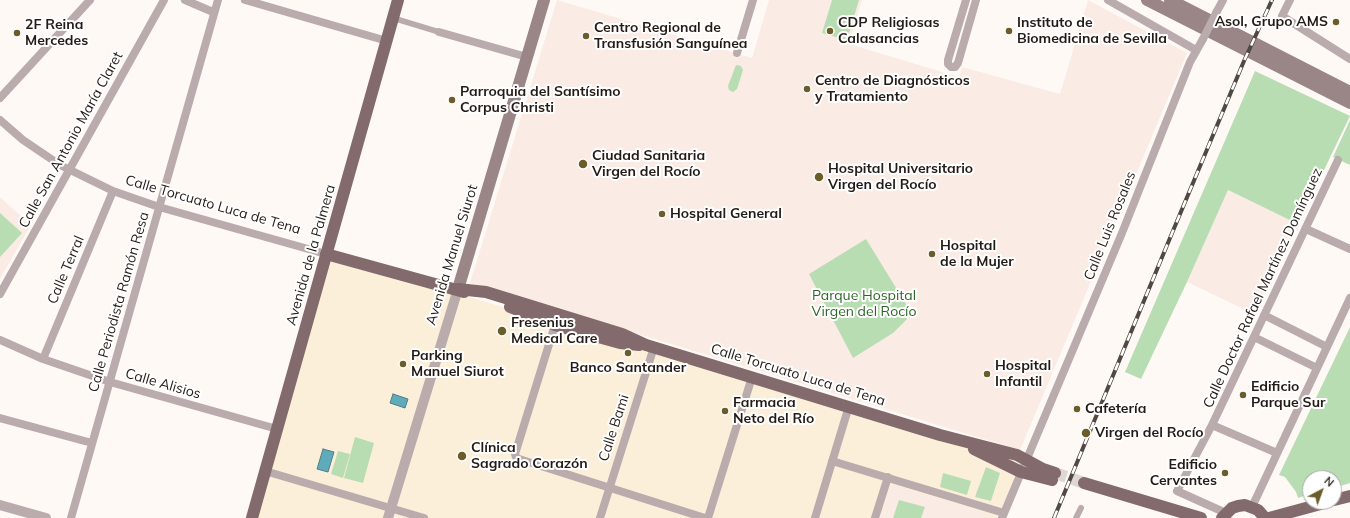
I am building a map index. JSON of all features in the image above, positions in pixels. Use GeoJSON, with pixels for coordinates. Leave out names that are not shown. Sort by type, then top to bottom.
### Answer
{"type":"FeatureCollection","features":[{"type":"Feature","properties":{"kind":"main road","name":"Avenida de la Palmera"},"geometry":{"type":"LineString","coordinates":[[252,518],[398,0]]}},
{"type":"Feature","properties":{"kind":"main road","name":"Avenida Manuel Siurot"},"geometry":{"type":"LineString","coordinates":[[458,289],[544,0]]}},
{"type":"Feature","properties":{"kind":"main road"},"geometry":{"type":"LineString","coordinates":[[1147,0],[1184,13],[1292,68],[1350,103]]}},
{"type":"Feature","properties":{"kind":"main road"},"geometry":{"type":"LineString","coordinates":[[1170,0],[1184,13]]}},
{"type":"Feature","properties":{"kind":"main road"},"geometry":{"type":"LineString","coordinates":[[1292,68],[1350,92]]}},
{"type":"Feature","properties":{"kind":"main road","name":"Calle Torcuato Luca de Tena"},"geometry":{"type":"LineString","coordinates":[[326,254],[458,289],[517,309],[555,325],[620,343],[650,346]]}},
{"type":"Feature","properties":{"kind":"main road","name":"Calle Torcuato Luca de Tena"},"geometry":{"type":"LineString","coordinates":[[458,289],[486,292],[622,334],[650,346],[940,435],[983,453],[1024,465],[1053,477]]}},
{"type":"Feature","properties":{"kind":"main road"},"geometry":{"type":"LineString","coordinates":[[1175,518],[1082,485],[1201,518]]}},
{"type":"Feature","properties":{"kind":"main road"},"geometry":{"type":"LineString","coordinates":[[1224,515],[1232,508],[1245,505],[1258,510],[1265,518]]}},
{"type":"Feature","properties":{"kind":"main road"},"geometry":{"type":"LineString","coordinates":[[1269,518],[1302,509]]}},
{"type":"Feature","properties":{"kind":"street"},"geometry":{"type":"LineString","coordinates":[[0,98],[90,0]]}},
{"type":"Feature","properties":{"kind":"street","name":"Calle San Antonio María Claret"},"geometry":{"type":"LineString","coordinates":[[0,294],[164,0]]}},
{"type":"Feature","properties":{"kind":"street"},"geometry":{"type":"LineString","coordinates":[[185,0],[213,12]]}},
{"type":"Feature","properties":{"kind":"street","name":"Calle Periodista Ramón Resa"},"geometry":{"type":"LineString","coordinates":[[71,518],[160,207],[213,12],[218,0]]}},
{"type":"Feature","properties":{"kind":"street"},"geometry":{"type":"LineString","coordinates":[[245,0],[387,41]]}},
{"type":"Feature","properties":{"kind":"street"},"geometry":{"type":"LineString","coordinates":[[737,53],[754,0]]}},
{"type":"Feature","properties":{"kind":"street"},"geometry":{"type":"LineString","coordinates":[[966,0],[948,62],[951,67],[956,66],[976,0]]}},
{"type":"Feature","properties":{"kind":"street"},"geometry":{"type":"LineString","coordinates":[[1108,0],[1196,50]]}},
{"type":"Feature","properties":{"kind":"street","name":"Calle Luis Rosales"},"geometry":{"type":"LineString","coordinates":[[1003,515],[1122,233],[1196,50],[1222,0]]}},
{"type":"Feature","properties":{"kind":"street"},"geometry":{"type":"LineString","coordinates":[[1290,0],[1282,16],[1350,60]]}},
{"type":"Feature","properties":{"kind":"street"},"geometry":{"type":"LineString","coordinates":[[393,18],[527,57]]}},
{"type":"Feature","properties":{"kind":"street"},"geometry":{"type":"LineString","coordinates":[[952,46],[962,48]]}},
{"type":"Feature","properties":{"kind":"street","name":"Calle Torcuato Luca de Tena"},"geometry":{"type":"LineString","coordinates":[[0,120],[23,140],[69,169],[113,191],[160,207],[326,254]]}},
{"type":"Feature","properties":{"kind":"street","name":"Calle Doctor Rafael Martínez Domínguez"},"geometry":{"type":"LineString","coordinates":[[1224,515],[1177,491],[1212,425],[1338,160]]}},
{"type":"Feature","properties":{"kind":"street","name":"Calle Terral"},"geometry":{"type":"LineString","coordinates":[[43,359],[113,191]]}},
{"type":"Feature","properties":{"kind":"street"},"geometry":{"type":"LineString","coordinates":[[1306,229],[1350,249]]}},
{"type":"Feature","properties":{"kind":"street","name":"Avenida Manuel Siurot"},"geometry":{"type":"LineString","coordinates":[[388,518],[458,289]]}},
{"type":"Feature","properties":{"kind":"street"},"geometry":{"type":"LineString","coordinates":[[1252,507],[1350,298]]}},
{"type":"Feature","properties":{"kind":"street"},"geometry":{"type":"LineString","coordinates":[[1264,315],[1327,346]]}},
{"type":"Feature","properties":{"kind":"street"},"geometry":{"type":"LineString","coordinates":[[555,325],[515,454],[516,457],[705,518]]}},
{"type":"Feature","properties":{"kind":"street"},"geometry":{"type":"LineString","coordinates":[[1254,337],[1317,368]]}},
{"type":"Feature","properties":{"kind":"street","name":"Calle Alisios"},"geometry":{"type":"LineString","coordinates":[[0,340],[43,359],[110,382],[277,429]]}},
{"type":"Feature","properties":{"kind":"street","name":"Calle Bami"},"geometry":{"type":"LineString","coordinates":[[600,518],[650,346]]}},
{"type":"Feature","properties":{"kind":"street"},"geometry":{"type":"LineString","coordinates":[[708,518],[752,377]]}},
{"type":"Feature","properties":{"kind":"street"},"geometry":{"type":"LineString","coordinates":[[815,518],[849,406]]}},
{"type":"Feature","properties":{"kind":"street"},"geometry":{"type":"LineString","coordinates":[[0,418],[92,443]]}},
{"type":"Feature","properties":{"kind":"street"},"geometry":{"type":"LineString","coordinates":[[1212,425],[1278,453]]}},
{"type":"Feature","properties":{"kind":"street"},"geometry":{"type":"LineString","coordinates":[[832,461],[888,477],[1003,515]]}},
{"type":"Feature","properties":{"kind":"street"},"geometry":{"type":"LineString","coordinates":[[265,471],[424,518]]}},
{"type":"Feature","properties":{"kind":"street"},"geometry":{"type":"LineString","coordinates":[[875,518],[888,477]]}},
{"type":"Feature","properties":{"kind":"street"},"geometry":{"type":"LineString","coordinates":[[0,505],[46,518]]}},
{"type":"Feature","properties":{"kind":"street"},"geometry":{"type":"LineString","coordinates":[[1076,518],[1081,508]]}},
{"type":"Feature","properties":{"kind":"shaded area","name":"Hospital Universitario Virgen del Rocío"},"geometry":{"type":"Polygon","coordinates":[[[557,0],[752,58],[769,0],[862,0],[849,44],[959,77],[962,67],[1060,94],[1088,0],[1187,53],[1020,450],[470,283],[557,0]]]}},
{"type":"Feature","properties":{"kind":"shaded area"},"geometry":{"type":"Polygon","coordinates":[[[1228,190],[1298,224],[1254,314],[1187,282],[1228,190]]]}},
{"type":"Feature","properties":{"kind":"shaded area"},"geometry":{"type":"Polygon","coordinates":[[[0,197],[31,225],[0,279],[0,197]]]}},
{"type":"Feature","properties":{"kind":"shaded area"},"geometry":{"type":"Polygon","coordinates":[[[326,254],[1025,464],[1002,518],[252,518],[326,254]]]}},
{"type":"Feature","properties":{"kind":"shaded area"},"geometry":{"type":"Polygon","coordinates":[[[895,485],[989,514],[987,518],[880,518],[889,487],[895,485]]]}},
{"type":"Feature","properties":{"kind":"green space"},"geometry":{"type":"Polygon","coordinates":[[[832,0],[859,0],[847,40],[822,33],[832,0]]]}},
{"type":"Feature","properties":{"kind":"green space"},"geometry":{"type":"Polygon","coordinates":[[[736,65],[741,66],[743,70],[737,89],[733,92],[729,90],[728,86],[736,65]]]}},
{"type":"Feature","properties":{"kind":"green space"},"geometry":{"type":"Polygon","coordinates":[[[1255,71],[1350,116],[1298,224],[1228,190],[1187,282],[1141,379],[1125,372],[1255,71]]]}},
{"type":"Feature","properties":{"kind":"green space"},"geometry":{"type":"Polygon","coordinates":[[[1350,120],[1350,165],[1333,157],[1350,120]]]}},
{"type":"Feature","properties":{"kind":"green space"},"geometry":{"type":"Polygon","coordinates":[[[0,213],[22,233],[0,257],[0,213]]]}},
{"type":"Feature","properties":{"kind":"green space","name":"Parque Hospital Virgen del Rocío"},"geometry":{"type":"Polygon","coordinates":[[[866,239],[909,309],[907,319],[893,333],[853,358],[809,274],[866,239]]]}},
{"type":"Feature","properties":{"kind":"green space"},"geometry":{"type":"Polygon","coordinates":[[[1350,327],[1350,483],[1342,486],[1342,470],[1302,470],[1302,497],[1298,498],[1296,492],[1285,477],[1279,475],[1350,327]]]}},
{"type":"Feature","properties":{"kind":"green space"},"geometry":{"type":"Polygon","coordinates":[[[355,437],[374,443],[363,483],[344,478],[355,437]]]}},
{"type":"Feature","properties":{"kind":"green space"},"geometry":{"type":"Polygon","coordinates":[[[338,451],[350,454],[343,478],[331,474],[338,451]]]}},
{"type":"Feature","properties":{"kind":"green space"},"geometry":{"type":"Polygon","coordinates":[[[986,467],[1000,473],[991,501],[975,497],[986,467]]]}},
{"type":"Feature","properties":{"kind":"green space"},"geometry":{"type":"Polygon","coordinates":[[[943,473],[971,481],[967,495],[940,487],[943,473]]]}},
{"type":"Feature","properties":{"kind":"green space"},"geometry":{"type":"Polygon","coordinates":[[[899,500],[925,507],[921,518],[893,518],[899,500]]]}},
{"type":"Feature","properties":{"kind":"water"},"geometry":{"type":"Polygon","coordinates":[[[393,394],[408,399],[405,408],[390,403],[393,394]]]}},
{"type":"Feature","properties":{"kind":"water"},"geometry":{"type":"Polygon","coordinates":[[[323,449],[334,452],[328,472],[317,469],[323,449]]]}},
{"type":"Feature","properties":{"kind":"tunnel"},"geometry":{"type":"LineString","coordinates":[[1055,473],[1084,483]]}},
{"type":"Feature","properties":{"kind":"railway"},"geometry":{"type":"LineString","coordinates":[[1054,518],[1244,61],[1272,0]]}},
{"type":"Feature","properties":{"kind":"place","name":"Asol, Grupo AMS"},"geometry":{"type":"Point","coordinates":[1336,22]}},
{"type":"Feature","properties":{"kind":"place","name":"CDP Religiosas Calasancias"},"geometry":{"type":"Point","coordinates":[830,31]}},
{"type":"Feature","properties":{"kind":"place","name":"Instituto de Biomedicina de Sevilla"},"geometry":{"type":"Point","coordinates":[1009,31]}},
{"type":"Feature","properties":{"kind":"place","name":"2F Reina Mercedes"},"geometry":{"type":"Point","coordinates":[17,33]}},
{"type":"Feature","properties":{"kind":"place","name":"Centro Regional de Transfusión Sanguínea"},"geometry":{"type":"Point","coordinates":[586,36]}},
{"type":"Feature","properties":{"kind":"place","name":"Centro de Diagnósticos y Tratamiento"},"geometry":{"type":"Point","coordinates":[807,89]}},
{"type":"Feature","properties":{"kind":"place","name":"Parroquia del Santísimo Corpus Christi"},"geometry":{"type":"Point","coordinates":[452,100]}},
{"type":"Feature","properties":{"kind":"place","name":"Ciudad Sanitaria Virgen del Rocío"},"geometry":{"type":"Point","coordinates":[583,164]}},
{"type":"Feature","properties":{"kind":"place","name":"Hospital Universitario Virgen del Rocío"},"geometry":{"type":"Point","coordinates":[819,177]}},
{"type":"Feature","properties":{"kind":"place","name":"Hospital General"},"geometry":{"type":"Point","coordinates":[662,214]}},
{"type":"Feature","properties":{"kind":"place","name":"Hospital de la Mujer"},"geometry":{"type":"Point","coordinates":[932,254]}},
{"type":"Feature","properties":{"kind":"place","name":"Fresenius Medical Care"},"geometry":{"type":"Point","coordinates":[502,331]}},
{"type":"Feature","properties":{"kind":"place","name":"Banco Santander"},"geometry":{"type":"Point","coordinates":[628,353]}},
{"type":"Feature","properties":{"kind":"place","name":"Parking Manuel Siurot"},"geometry":{"type":"Point","coordinates":[403,364]}},
{"type":"Feature","properties":{"kind":"place","name":"Hospital Infantil"},"geometry":{"type":"Point","coordinates":[987,374]}},
{"type":"Feature","properties":{"kind":"place","name":"Edificio Parque Sur"},"geometry":{"type":"Point","coordinates":[1243,395]}},
{"type":"Feature","properties":{"kind":"place","name":"Cafetería"},"geometry":{"type":"Point","coordinates":[1077,409]}},
{"type":"Feature","properties":{"kind":"place","name":"Farmacia Neto del Río"},"geometry":{"type":"Point","coordinates":[725,411]}},
{"type":"Feature","properties":{"kind":"place","name":"Virgen del Rocío"},"geometry":{"type":"Point","coordinates":[1086,433]}},
{"type":"Feature","properties":{"kind":"place","name":"Clínica Sagrado Corazón"},"geometry":{"type":"Point","coordinates":[462,456]}},
{"type":"Feature","properties":{"kind":"place","name":"Edificio Cervantes"},"geometry":{"type":"Point","coordinates":[1225,473]}}]}
